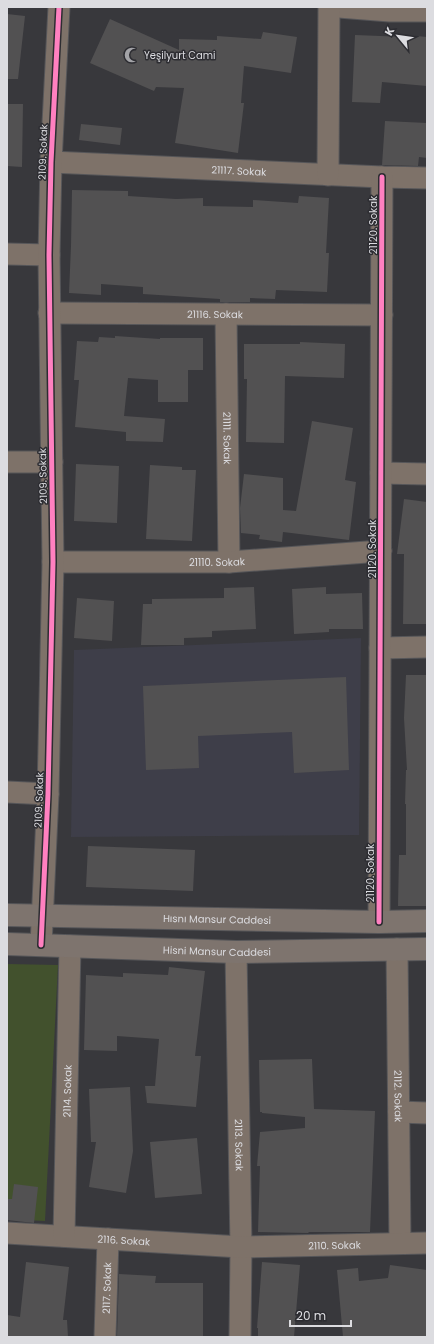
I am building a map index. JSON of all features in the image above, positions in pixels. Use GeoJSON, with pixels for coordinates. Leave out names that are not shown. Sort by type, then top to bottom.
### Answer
{"type":"FeatureCollection","features":[{"type":"Feature","properties":{"kind":"main road","name":"Hısnı Mansur Caddesi"},"geometry":{"type":"LineString","coordinates":[[7,915],[379,922],[427,921]]}},
{"type":"Feature","properties":{"kind":"main road","name":"Hisni Mansur Caddesi"},"geometry":{"type":"LineString","coordinates":[[7,944],[236,952],[427,949]]}},
{"type":"Feature","properties":{"kind":"street","name":"2109. Sokak"},"geometry":{"type":"LineString","coordinates":[[41,945],[48,794],[53,562],[49,255],[51,162],[59,7]]}},
{"type":"Feature","properties":{"kind":"street"},"geometry":{"type":"LineString","coordinates":[[328,174],[329,7]]}},
{"type":"Feature","properties":{"kind":"street"},"geometry":{"type":"LineString","coordinates":[[339,7],[427,11]]}},
{"type":"Feature","properties":{"kind":"street","name":"21117. Sokak"},"geometry":{"type":"LineString","coordinates":[[51,162],[427,178]]}},
{"type":"Feature","properties":{"kind":"street","name":"21120. Sokak"},"geometry":{"type":"LineString","coordinates":[[379,922],[382,177]]}},
{"type":"Feature","properties":{"kind":"street"},"geometry":{"type":"LineString","coordinates":[[7,254],[49,255]]}},
{"type":"Feature","properties":{"kind":"street","name":"21116. Sokak"},"geometry":{"type":"LineString","coordinates":[[49,313],[382,314]]}},
{"type":"Feature","properties":{"kind":"street","name":"21111. Sokak"},"geometry":{"type":"LineString","coordinates":[[226,314],[229,562]]}},
{"type":"Feature","properties":{"kind":"street"},"geometry":{"type":"LineString","coordinates":[[7,462],[52,462]]}},
{"type":"Feature","properties":{"kind":"street"},"geometry":{"type":"LineString","coordinates":[[381,473],[427,474]]}},
{"type":"Feature","properties":{"kind":"street","name":"21110. Sokak"},"geometry":{"type":"LineString","coordinates":[[53,562],[229,562],[381,551]]}},
{"type":"Feature","properties":{"kind":"street"},"geometry":{"type":"LineString","coordinates":[[380,648],[427,647]]}},
{"type":"Feature","properties":{"kind":"street"},"geometry":{"type":"LineString","coordinates":[[7,792],[48,794]]}},
{"type":"Feature","properties":{"kind":"street","name":"2114. Sokak"},"geometry":{"type":"LineString","coordinates":[[64,1236],[70,946]]}},
{"type":"Feature","properties":{"kind":"street","name":"2112. Sokak"},"geometry":{"type":"LineString","coordinates":[[397,949],[400,1243]]}},
{"type":"Feature","properties":{"kind":"street","name":"2113. Sokak"},"geometry":{"type":"LineString","coordinates":[[236,952],[242,1248],[240,1337]]}},
{"type":"Feature","properties":{"kind":"street"},"geometry":{"type":"LineString","coordinates":[[399,1112],[427,1113]]}},
{"type":"Feature","properties":{"kind":"street","name":"2116. Sokak"},"geometry":{"type":"LineString","coordinates":[[7,1233],[242,1248]]}},
{"type":"Feature","properties":{"kind":"street","name":"2117. Sokak"},"geometry":{"type":"LineString","coordinates":[[105,1337],[108,1239]]}},
{"type":"Feature","properties":{"kind":"street","name":"2110. Sokak"},"geometry":{"type":"LineString","coordinates":[[242,1248],[427,1243]]}},
{"type":"Feature","properties":{"kind":"shaded area"},"geometry":{"type":"Polygon","coordinates":[[[361,638],[359,835],[71,837],[74,650],[361,638]]]}},
{"type":"Feature","properties":{"kind":"green space"},"geometry":{"type":"Polygon","coordinates":[[[7,964],[58,965],[45,1221],[7,1219],[7,964]]]}},
{"type":"Feature","properties":{"kind":"building"},"geometry":{"type":"Polygon","coordinates":[[[7,14],[25,16],[18,79],[7,79],[7,14]]]}},
{"type":"Feature","properties":{"kind":"building"},"geometry":{"type":"Polygon","coordinates":[[[110,19],[179,50],[179,39],[217,40],[217,36],[261,39],[263,32],[297,37],[291,73],[244,66],[241,103],[244,103],[238,153],[175,143],[184,88],[156,87],[154,91],[90,63],[110,19]]]}},
{"type":"Feature","properties":{"kind":"building"},"geometry":{"type":"Polygon","coordinates":[[[355,35],[406,37],[407,35],[427,37],[427,86],[382,82],[380,103],[352,102],[355,35]]]}},
{"type":"Feature","properties":{"kind":"building"},"geometry":{"type":"Polygon","coordinates":[[[7,104],[23,104],[22,167],[7,166],[7,104]]]}},
{"type":"Feature","properties":{"kind":"building"},"geometry":{"type":"Polygon","coordinates":[[[385,121],[427,123],[427,158],[419,157],[418,166],[382,165],[385,121]]]}},
{"type":"Feature","properties":{"kind":"building"},"geometry":{"type":"Polygon","coordinates":[[[81,124],[122,128],[120,145],[79,140],[81,124]]]}},
{"type":"Feature","properties":{"kind":"building"},"geometry":{"type":"Polygon","coordinates":[[[72,190],[128,191],[128,196],[176,199],[203,198],[203,206],[253,207],[253,200],[298,203],[299,196],[329,198],[326,253],[329,253],[327,292],[276,290],[275,299],[250,298],[250,302],[220,302],[220,299],[143,294],[143,287],[101,284],[101,295],[69,293],[72,190]]]}},
{"type":"Feature","properties":{"kind":"building"},"geometry":{"type":"Polygon","coordinates":[[[115,336],[160,339],[203,338],[203,370],[188,370],[188,402],[158,402],[158,380],[128,378],[124,416],[165,419],[163,442],[126,441],[126,432],[75,427],[79,380],[74,380],[77,341],[98,342],[99,337],[115,338],[115,336]]]}},
{"type":"Feature","properties":{"kind":"building"},"geometry":{"type":"Polygon","coordinates":[[[300,342],[345,344],[344,378],[285,376],[284,443],[246,442],[247,379],[244,379],[244,344],[300,344],[300,342]]]}},
{"type":"Feature","properties":{"kind":"building"},"geometry":{"type":"Polygon","coordinates":[[[312,421],[353,428],[345,480],[356,482],[349,540],[283,532],[282,542],[259,539],[260,535],[241,533],[240,508],[244,474],[283,478],[283,510],[296,511],[312,421]]]}},
{"type":"Feature","properties":{"kind":"building"},"geometry":{"type":"Polygon","coordinates":[[[76,464],[119,466],[117,523],[74,521],[76,464]]]}},
{"type":"Feature","properties":{"kind":"building"},"geometry":{"type":"Polygon","coordinates":[[[150,465],[182,467],[182,470],[196,470],[192,541],[146,539],[150,465]]]}},
{"type":"Feature","properties":{"kind":"building"},"geometry":{"type":"Polygon","coordinates":[[[404,499],[427,502],[427,624],[403,624],[404,554],[397,554],[404,499]]]}},
{"type":"Feature","properties":{"kind":"building"},"geometry":{"type":"Polygon","coordinates":[[[254,587],[256,629],[212,631],[212,637],[184,638],[184,645],[141,645],[143,604],[152,604],[152,599],[224,598],[224,588],[254,587]]]}},
{"type":"Feature","properties":{"kind":"building"},"geometry":{"type":"Polygon","coordinates":[[[326,587],[326,594],[362,593],[363,629],[329,629],[329,632],[294,634],[292,589],[326,587]]]}},
{"type":"Feature","properties":{"kind":"building"},"geometry":{"type":"Polygon","coordinates":[[[77,598],[114,601],[112,641],[74,638],[77,598]]]}},
{"type":"Feature","properties":{"kind":"building"},"geometry":{"type":"Polygon","coordinates":[[[406,675],[427,675],[427,906],[398,906],[399,855],[406,855],[405,804],[407,770],[404,718],[406,675]]]}},
{"type":"Feature","properties":{"kind":"building"},"geometry":{"type":"Polygon","coordinates":[[[346,677],[349,770],[294,773],[292,732],[198,736],[199,768],[146,770],[143,686],[346,677]]]}},
{"type":"Feature","properties":{"kind":"building"},"geometry":{"type":"Polygon","coordinates":[[[88,846],[195,850],[193,891],[86,887],[88,846]]]}},
{"type":"Feature","properties":{"kind":"building"},"geometry":{"type":"Polygon","coordinates":[[[169,967],[205,971],[195,1056],[201,1056],[196,1107],[147,1103],[145,1086],[155,1086],[159,1039],[117,1036],[117,1051],[84,1050],[86,975],[123,977],[123,973],[168,975],[169,967]]]}},
{"type":"Feature","properties":{"kind":"building"},"geometry":{"type":"Polygon","coordinates":[[[312,1059],[314,1109],[375,1111],[370,1232],[258,1232],[260,1166],[257,1166],[260,1132],[305,1128],[305,1117],[260,1112],[259,1060],[312,1059]]]}},
{"type":"Feature","properties":{"kind":"building"},"geometry":{"type":"Polygon","coordinates":[[[130,1087],[133,1151],[126,1193],[89,1187],[96,1142],[91,1142],[89,1089],[130,1087]]]}},
{"type":"Feature","properties":{"kind":"building"},"geometry":{"type":"Polygon","coordinates":[[[197,1138],[202,1194],[155,1198],[150,1142],[197,1138]]]}},
{"type":"Feature","properties":{"kind":"building"},"geometry":{"type":"Polygon","coordinates":[[[14,1184],[38,1187],[34,1223],[7,1220],[7,1199],[12,1199],[14,1184]]]}},
{"type":"Feature","properties":{"kind":"building"},"geometry":{"type":"Polygon","coordinates":[[[26,1262],[69,1267],[63,1320],[67,1320],[68,1337],[7,1337],[7,1315],[20,1317],[26,1262]]]}},
{"type":"Feature","properties":{"kind":"building"},"geometry":{"type":"Polygon","coordinates":[[[262,1262],[300,1265],[294,1337],[258,1337],[257,1328],[262,1262]]]}},
{"type":"Feature","properties":{"kind":"building"},"geometry":{"type":"Polygon","coordinates":[[[390,1265],[427,1270],[427,1337],[343,1337],[337,1270],[358,1268],[359,1281],[388,1278],[390,1265]]]}},
{"type":"Feature","properties":{"kind":"building"},"geometry":{"type":"Polygon","coordinates":[[[119,1274],[156,1276],[155,1283],[203,1283],[203,1337],[117,1337],[119,1274]]]}},
{"type":"Feature","properties":{"kind":"cycle path"},"geometry":{"type":"LineString","coordinates":[[41,945],[48,794],[53,562],[49,255],[51,162],[59,7]]}},
{"type":"Feature","properties":{"kind":"cycle path"},"geometry":{"type":"LineString","coordinates":[[379,922],[382,177]]}},
{"type":"Feature","properties":{"kind":"place","name":"Yeşilyurt Cami"},"geometry":{"type":"Point","coordinates":[132,55]}}]}
